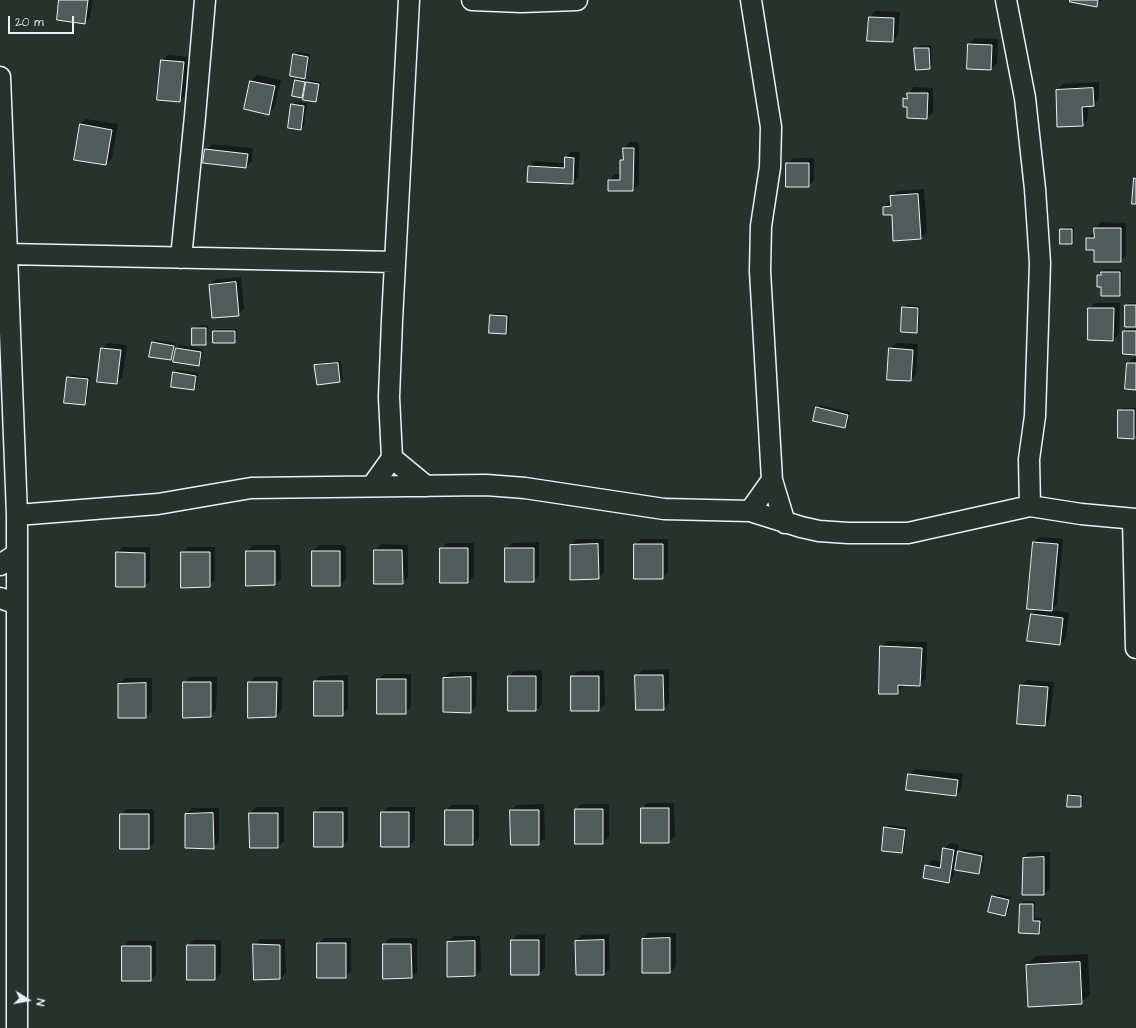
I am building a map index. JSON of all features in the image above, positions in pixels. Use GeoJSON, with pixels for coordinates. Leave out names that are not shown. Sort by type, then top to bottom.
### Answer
{"type":"FeatureCollection","features":[{"type":"Feature","properties":{"kind":"street"},"geometry":{"type":"LineString","coordinates":[[181,258],[205,0]]}},
{"type":"Feature","properties":{"kind":"street"},"geometry":{"type":"LineString","coordinates":[[372,486],[392,458],[389,397],[409,0]]}},
{"type":"Feature","properties":{"kind":"street"},"geometry":{"type":"LineString","coordinates":[[472,0],[521,2],[577,0]]}},
{"type":"Feature","properties":{"kind":"street"},"geometry":{"type":"LineString","coordinates":[[751,0],[771,127],[770,167],[761,226],[760,271],[772,480],[785,523]]}},
{"type":"Feature","properties":{"kind":"street"},"geometry":{"type":"LineString","coordinates":[[1006,0],[1025,98],[1035,189],[1040,263],[1035,416],[1030,459],[1030,506]]}},
{"type":"Feature","properties":{"kind":"street"},"geometry":{"type":"LineString","coordinates":[[0,77],[17,515],[17,554],[8,601],[8,793],[17,1028]]}},
{"type":"Feature","properties":{"kind":"street"},"geometry":{"type":"LineString","coordinates":[[7,254],[395,262]]}},
{"type":"Feature","properties":{"kind":"street"},"geometry":{"type":"LineString","coordinates":[[392,458],[426,486]]}},
{"type":"Feature","properties":{"kind":"street"},"geometry":{"type":"LineString","coordinates":[[750,511],[772,480]]}},
{"type":"Feature","properties":{"kind":"street"},"geometry":{"type":"LineString","coordinates":[[17,515],[158,504],[250,488],[486,485],[525,488],[664,508],[750,511],[785,523],[819,531],[848,533],[908,533],[1030,506],[1081,514],[1134,519],[1136,648]]}},
{"type":"Feature","properties":{"kind":"street"},"geometry":{"type":"LineString","coordinates":[[0,565],[17,554]]}},
{"type":"Feature","properties":{"kind":"building"},"geometry":{"type":"Polygon","coordinates":[[[59,0],[88,0],[85,24],[57,20],[59,0]]]}},
{"type":"Feature","properties":{"kind":"building"},"geometry":{"type":"Polygon","coordinates":[[[1070,0],[1098,0],[1097,7],[1070,2],[1070,0]]]}},
{"type":"Feature","properties":{"kind":"building"},"geometry":{"type":"Polygon","coordinates":[[[869,17],[894,18],[893,42],[867,41],[869,17]]]}},
{"type":"Feature","properties":{"kind":"building"},"geometry":{"type":"Polygon","coordinates":[[[968,44],[992,45],[991,70],[967,69],[968,44]]]}},
{"type":"Feature","properties":{"kind":"building"},"geometry":{"type":"Polygon","coordinates":[[[914,48],[929,48],[930,69],[916,70],[914,48]]]}},
{"type":"Feature","properties":{"kind":"building"},"geometry":{"type":"Polygon","coordinates":[[[293,54],[308,57],[305,79],[290,76],[293,54]]]}},
{"type":"Feature","properties":{"kind":"building"},"geometry":{"type":"Polygon","coordinates":[[[161,60],[184,62],[180,102],[157,100],[161,60]]]}},
{"type":"Feature","properties":{"kind":"building"},"geometry":{"type":"Polygon","coordinates":[[[295,80],[305,82],[302,98],[292,96],[295,80]]]}},
{"type":"Feature","properties":{"kind":"building"},"geometry":{"type":"Polygon","coordinates":[[[250,81],[275,86],[269,115],[244,109],[250,81]]]}},
{"type":"Feature","properties":{"kind":"building"},"geometry":{"type":"Polygon","coordinates":[[[306,82],[319,84],[316,102],[303,100],[306,82]]]}},
{"type":"Feature","properties":{"kind":"building"},"geometry":{"type":"Polygon","coordinates":[[[1093,88],[1094,106],[1082,107],[1083,126],[1057,127],[1056,90],[1093,88]]]}},
{"type":"Feature","properties":{"kind":"building"},"geometry":{"type":"Polygon","coordinates":[[[907,93],[928,93],[927,119],[907,118],[907,107],[903,107],[903,98],[907,99],[907,93]]]}},
{"type":"Feature","properties":{"kind":"building"},"geometry":{"type":"Polygon","coordinates":[[[291,104],[304,106],[301,130],[288,128],[291,104]]]}},
{"type":"Feature","properties":{"kind":"building"},"geometry":{"type":"Polygon","coordinates":[[[80,124],[112,130],[106,165],[74,160],[80,124]]]}},
{"type":"Feature","properties":{"kind":"building"},"geometry":{"type":"Polygon","coordinates":[[[623,148],[634,148],[633,191],[608,191],[608,180],[620,180],[620,160],[623,160],[623,148]]]}},
{"type":"Feature","properties":{"kind":"building"},"geometry":{"type":"Polygon","coordinates":[[[205,149],[248,154],[246,168],[203,163],[205,149]]]}},
{"type":"Feature","properties":{"kind":"building"},"geometry":{"type":"Polygon","coordinates":[[[565,157],[574,158],[573,184],[527,182],[528,166],[564,168],[565,157]]]}},
{"type":"Feature","properties":{"kind":"building"},"geometry":{"type":"Polygon","coordinates":[[[786,163],[809,163],[809,187],[786,187],[786,163]]]}},
{"type":"Feature","properties":{"kind":"building"},"geometry":{"type":"Polygon","coordinates":[[[1134,178],[1136,179],[1136,204],[1132,204],[1134,178]]]}},
{"type":"Feature","properties":{"kind":"building"},"geometry":{"type":"Polygon","coordinates":[[[918,194],[921,239],[893,241],[892,215],[883,215],[883,207],[891,206],[890,196],[918,194]]]}},
{"type":"Feature","properties":{"kind":"building"},"geometry":{"type":"Polygon","coordinates":[[[1094,228],[1121,228],[1121,262],[1094,262],[1094,250],[1086,250],[1086,238],[1094,238],[1094,228]]]}},
{"type":"Feature","properties":{"kind":"building"},"geometry":{"type":"Polygon","coordinates":[[[1060,229],[1072,229],[1072,244],[1060,244],[1060,229]]]}},
{"type":"Feature","properties":{"kind":"building"},"geometry":{"type":"Polygon","coordinates":[[[1101,272],[1120,272],[1120,296],[1101,296],[1101,287],[1097,287],[1097,275],[1101,275],[1101,272]]]}},
{"type":"Feature","properties":{"kind":"building"},"geometry":{"type":"Polygon","coordinates":[[[236,282],[239,316],[212,318],[209,285],[236,282]]]}},
{"type":"Feature","properties":{"kind":"building"},"geometry":{"type":"Polygon","coordinates":[[[1125,305],[1136,305],[1136,327],[1125,327],[1125,305]]]}},
{"type":"Feature","properties":{"kind":"building"},"geometry":{"type":"Polygon","coordinates":[[[902,307],[918,308],[917,333],[901,332],[902,307]]]}},
{"type":"Feature","properties":{"kind":"building"},"geometry":{"type":"Polygon","coordinates":[[[1088,308],[1114,308],[1113,341],[1088,340],[1088,308]]]}},
{"type":"Feature","properties":{"kind":"building"},"geometry":{"type":"Polygon","coordinates":[[[490,315],[507,316],[506,334],[489,333],[490,315]]]}},
{"type":"Feature","properties":{"kind":"building"},"geometry":{"type":"Polygon","coordinates":[[[192,328],[206,328],[206,345],[192,345],[192,328]]]}},
{"type":"Feature","properties":{"kind":"building"},"geometry":{"type":"Polygon","coordinates":[[[213,331],[235,331],[235,343],[213,343],[213,331]]]}},
{"type":"Feature","properties":{"kind":"building"},"geometry":{"type":"Polygon","coordinates":[[[1123,331],[1136,331],[1136,355],[1123,354],[1123,331]]]}},
{"type":"Feature","properties":{"kind":"building"},"geometry":{"type":"Polygon","coordinates":[[[152,342],[174,346],[171,360],[149,357],[152,342]]]}},
{"type":"Feature","properties":{"kind":"building"},"geometry":{"type":"Polygon","coordinates":[[[101,348],[121,350],[117,384],[97,382],[101,348]]]}},
{"type":"Feature","properties":{"kind":"building"},"geometry":{"type":"Polygon","coordinates":[[[176,348],[201,352],[199,366],[173,362],[176,348]]]}},
{"type":"Feature","properties":{"kind":"building"},"geometry":{"type":"Polygon","coordinates":[[[889,348],[913,350],[911,381],[887,380],[889,348]]]}},
{"type":"Feature","properties":{"kind":"building"},"geometry":{"type":"Polygon","coordinates":[[[338,363],[340,382],[317,385],[314,365],[338,363]]]}},
{"type":"Feature","properties":{"kind":"building"},"geometry":{"type":"Polygon","coordinates":[[[1127,363],[1136,363],[1136,390],[1125,389],[1127,363]]]}},
{"type":"Feature","properties":{"kind":"building"},"geometry":{"type":"Polygon","coordinates":[[[173,372],[196,376],[194,390],[171,387],[173,372]]]}},
{"type":"Feature","properties":{"kind":"building"},"geometry":{"type":"Polygon","coordinates":[[[67,377],[88,379],[85,405],[64,403],[67,377]]]}},
{"type":"Feature","properties":{"kind":"building"},"geometry":{"type":"Polygon","coordinates":[[[816,407],[848,415],[845,428],[813,421],[816,407]]]}},
{"type":"Feature","properties":{"kind":"building"},"geometry":{"type":"Polygon","coordinates":[[[1118,410],[1134,410],[1134,439],[1118,438],[1118,410]]]}},
{"type":"Feature","properties":{"kind":"building"},"geometry":{"type":"Polygon","coordinates":[[[1033,542],[1058,544],[1052,611],[1027,609],[1033,542]]]}},
{"type":"Feature","properties":{"kind":"building"},"geometry":{"type":"Polygon","coordinates":[[[598,544],[599,579],[570,580],[570,545],[598,544]]]}},
{"type":"Feature","properties":{"kind":"building"},"geometry":{"type":"Polygon","coordinates":[[[634,544],[663,544],[663,579],[634,579],[634,544]]]}},
{"type":"Feature","properties":{"kind":"building"},"geometry":{"type":"Polygon","coordinates":[[[440,548],[468,548],[468,583],[440,583],[440,548]]]}},
{"type":"Feature","properties":{"kind":"building"},"geometry":{"type":"Polygon","coordinates":[[[505,548],[534,548],[534,582],[505,582],[505,548]]]}},
{"type":"Feature","properties":{"kind":"building"},"geometry":{"type":"Polygon","coordinates":[[[374,550],[402,550],[403,584],[374,584],[374,550]]]}},
{"type":"Feature","properties":{"kind":"building"},"geometry":{"type":"Polygon","coordinates":[[[246,551],[275,551],[275,585],[246,586],[246,551]]]}},
{"type":"Feature","properties":{"kind":"building"},"geometry":{"type":"Polygon","coordinates":[[[312,551],[340,551],[340,586],[312,586],[312,551]]]}},
{"type":"Feature","properties":{"kind":"building"},"geometry":{"type":"Polygon","coordinates":[[[116,552],[145,553],[145,587],[116,587],[116,552]]]}},
{"type":"Feature","properties":{"kind":"building"},"geometry":{"type":"Polygon","coordinates":[[[181,552],[210,552],[210,587],[181,588],[181,552]]]}},
{"type":"Feature","properties":{"kind":"building"},"geometry":{"type":"Polygon","coordinates":[[[1031,614],[1063,618],[1060,645],[1027,641],[1031,614]]]}},
{"type":"Feature","properties":{"kind":"building"},"geometry":{"type":"Polygon","coordinates":[[[880,646],[922,648],[920,686],[898,685],[898,694],[879,694],[880,646]]]}},
{"type":"Feature","properties":{"kind":"building"},"geometry":{"type":"Polygon","coordinates":[[[635,675],[663,675],[664,710],[636,710],[635,675]]]}},
{"type":"Feature","properties":{"kind":"building"},"geometry":{"type":"Polygon","coordinates":[[[508,676],[536,676],[536,711],[508,711],[508,676]]]}},
{"type":"Feature","properties":{"kind":"building"},"geometry":{"type":"Polygon","coordinates":[[[571,676],[599,676],[599,711],[571,711],[571,676]]]}},
{"type":"Feature","properties":{"kind":"building"},"geometry":{"type":"Polygon","coordinates":[[[471,677],[471,713],[443,712],[443,678],[471,677]]]}},
{"type":"Feature","properties":{"kind":"building"},"geometry":{"type":"Polygon","coordinates":[[[377,679],[406,679],[406,714],[377,714],[377,679]]]}},
{"type":"Feature","properties":{"kind":"building"},"geometry":{"type":"Polygon","coordinates":[[[314,681],[343,681],[343,716],[314,716],[314,681]]]}},
{"type":"Feature","properties":{"kind":"building"},"geometry":{"type":"Polygon","coordinates":[[[183,682],[211,682],[211,717],[183,718],[183,682]]]}},
{"type":"Feature","properties":{"kind":"building"},"geometry":{"type":"Polygon","coordinates":[[[248,682],[277,682],[276,717],[248,718],[248,682]]]}},
{"type":"Feature","properties":{"kind":"building"},"geometry":{"type":"Polygon","coordinates":[[[146,683],[146,718],[118,718],[118,684],[146,683]]]}},
{"type":"Feature","properties":{"kind":"building"},"geometry":{"type":"Polygon","coordinates":[[[1020,685],[1048,687],[1045,726],[1017,724],[1020,685]]]}},
{"type":"Feature","properties":{"kind":"building"},"geometry":{"type":"Polygon","coordinates":[[[908,774],[958,780],[956,796],[906,790],[908,774]]]}},
{"type":"Feature","properties":{"kind":"building"},"geometry":{"type":"Polygon","coordinates":[[[1068,795],[1081,796],[1081,807],[1067,807],[1068,795]]]}},
{"type":"Feature","properties":{"kind":"building"},"geometry":{"type":"Polygon","coordinates":[[[641,808],[669,808],[669,843],[641,843],[641,808]]]}},
{"type":"Feature","properties":{"kind":"building"},"geometry":{"type":"Polygon","coordinates":[[[575,809],[603,809],[603,844],[575,844],[575,809]]]}},
{"type":"Feature","properties":{"kind":"building"},"geometry":{"type":"Polygon","coordinates":[[[445,810],[473,810],[473,845],[445,845],[445,810]]]}},
{"type":"Feature","properties":{"kind":"building"},"geometry":{"type":"Polygon","coordinates":[[[510,810],[539,810],[539,845],[511,845],[510,810]]]}},
{"type":"Feature","properties":{"kind":"building"},"geometry":{"type":"Polygon","coordinates":[[[314,812],[343,812],[343,847],[314,847],[314,812]]]}},
{"type":"Feature","properties":{"kind":"building"},"geometry":{"type":"Polygon","coordinates":[[[381,812],[409,812],[409,847],[381,847],[381,812]]]}},
{"type":"Feature","properties":{"kind":"building"},"geometry":{"type":"Polygon","coordinates":[[[213,813],[214,849],[185,848],[185,814],[213,813]]]}},
{"type":"Feature","properties":{"kind":"building"},"geometry":{"type":"Polygon","coordinates":[[[249,813],[278,813],[278,848],[250,848],[249,813]]]}},
{"type":"Feature","properties":{"kind":"building"},"geometry":{"type":"Polygon","coordinates":[[[120,814],[149,814],[149,849],[120,849],[120,814]]]}},
{"type":"Feature","properties":{"kind":"building"},"geometry":{"type":"Polygon","coordinates":[[[884,827],[905,830],[902,853],[882,851],[884,827]]]}},
{"type":"Feature","properties":{"kind":"building"},"geometry":{"type":"Polygon","coordinates":[[[943,848],[954,850],[949,883],[923,878],[925,865],[940,868],[943,848]]]}},
{"type":"Feature","properties":{"kind":"building"},"geometry":{"type":"Polygon","coordinates":[[[958,851],[982,856],[979,874],[955,870],[958,851]]]}},
{"type":"Feature","properties":{"kind":"building"},"geometry":{"type":"Polygon","coordinates":[[[1044,857],[1044,895],[1022,895],[1023,858],[1044,857]]]}},
{"type":"Feature","properties":{"kind":"building"},"geometry":{"type":"Polygon","coordinates":[[[992,896],[1009,900],[1005,916],[988,912],[992,896]]]}},
{"type":"Feature","properties":{"kind":"building"},"geometry":{"type":"Polygon","coordinates":[[[1020,904],[1033,904],[1033,921],[1040,921],[1039,934],[1019,933],[1020,904]]]}},
{"type":"Feature","properties":{"kind":"building"},"geometry":{"type":"Polygon","coordinates":[[[670,938],[670,973],[642,973],[642,939],[670,938]]]}},
{"type":"Feature","properties":{"kind":"building"},"geometry":{"type":"Polygon","coordinates":[[[511,940],[539,940],[539,975],[511,975],[511,940]]]}},
{"type":"Feature","properties":{"kind":"building"},"geometry":{"type":"Polygon","coordinates":[[[604,940],[604,975],[576,975],[575,941],[604,940]]]}},
{"type":"Feature","properties":{"kind":"building"},"geometry":{"type":"Polygon","coordinates":[[[475,941],[475,976],[447,977],[447,942],[475,941]]]}},
{"type":"Feature","properties":{"kind":"building"},"geometry":{"type":"Polygon","coordinates":[[[317,943],[346,943],[346,978],[317,978],[317,943]]]}},
{"type":"Feature","properties":{"kind":"building"},"geometry":{"type":"Polygon","coordinates":[[[253,944],[280,945],[280,979],[254,980],[253,944]]]}},
{"type":"Feature","properties":{"kind":"building"},"geometry":{"type":"Polygon","coordinates":[[[383,944],[411,944],[412,978],[383,979],[383,944]]]}},
{"type":"Feature","properties":{"kind":"building"},"geometry":{"type":"Polygon","coordinates":[[[187,945],[215,945],[215,980],[187,980],[187,945]]]}},
{"type":"Feature","properties":{"kind":"building"},"geometry":{"type":"Polygon","coordinates":[[[122,946],[151,946],[151,981],[122,981],[122,946]]]}},
{"type":"Feature","properties":{"kind":"building"},"geometry":{"type":"Polygon","coordinates":[[[1080,962],[1082,1004],[1028,1007],[1026,965],[1080,962]]]}}]}
